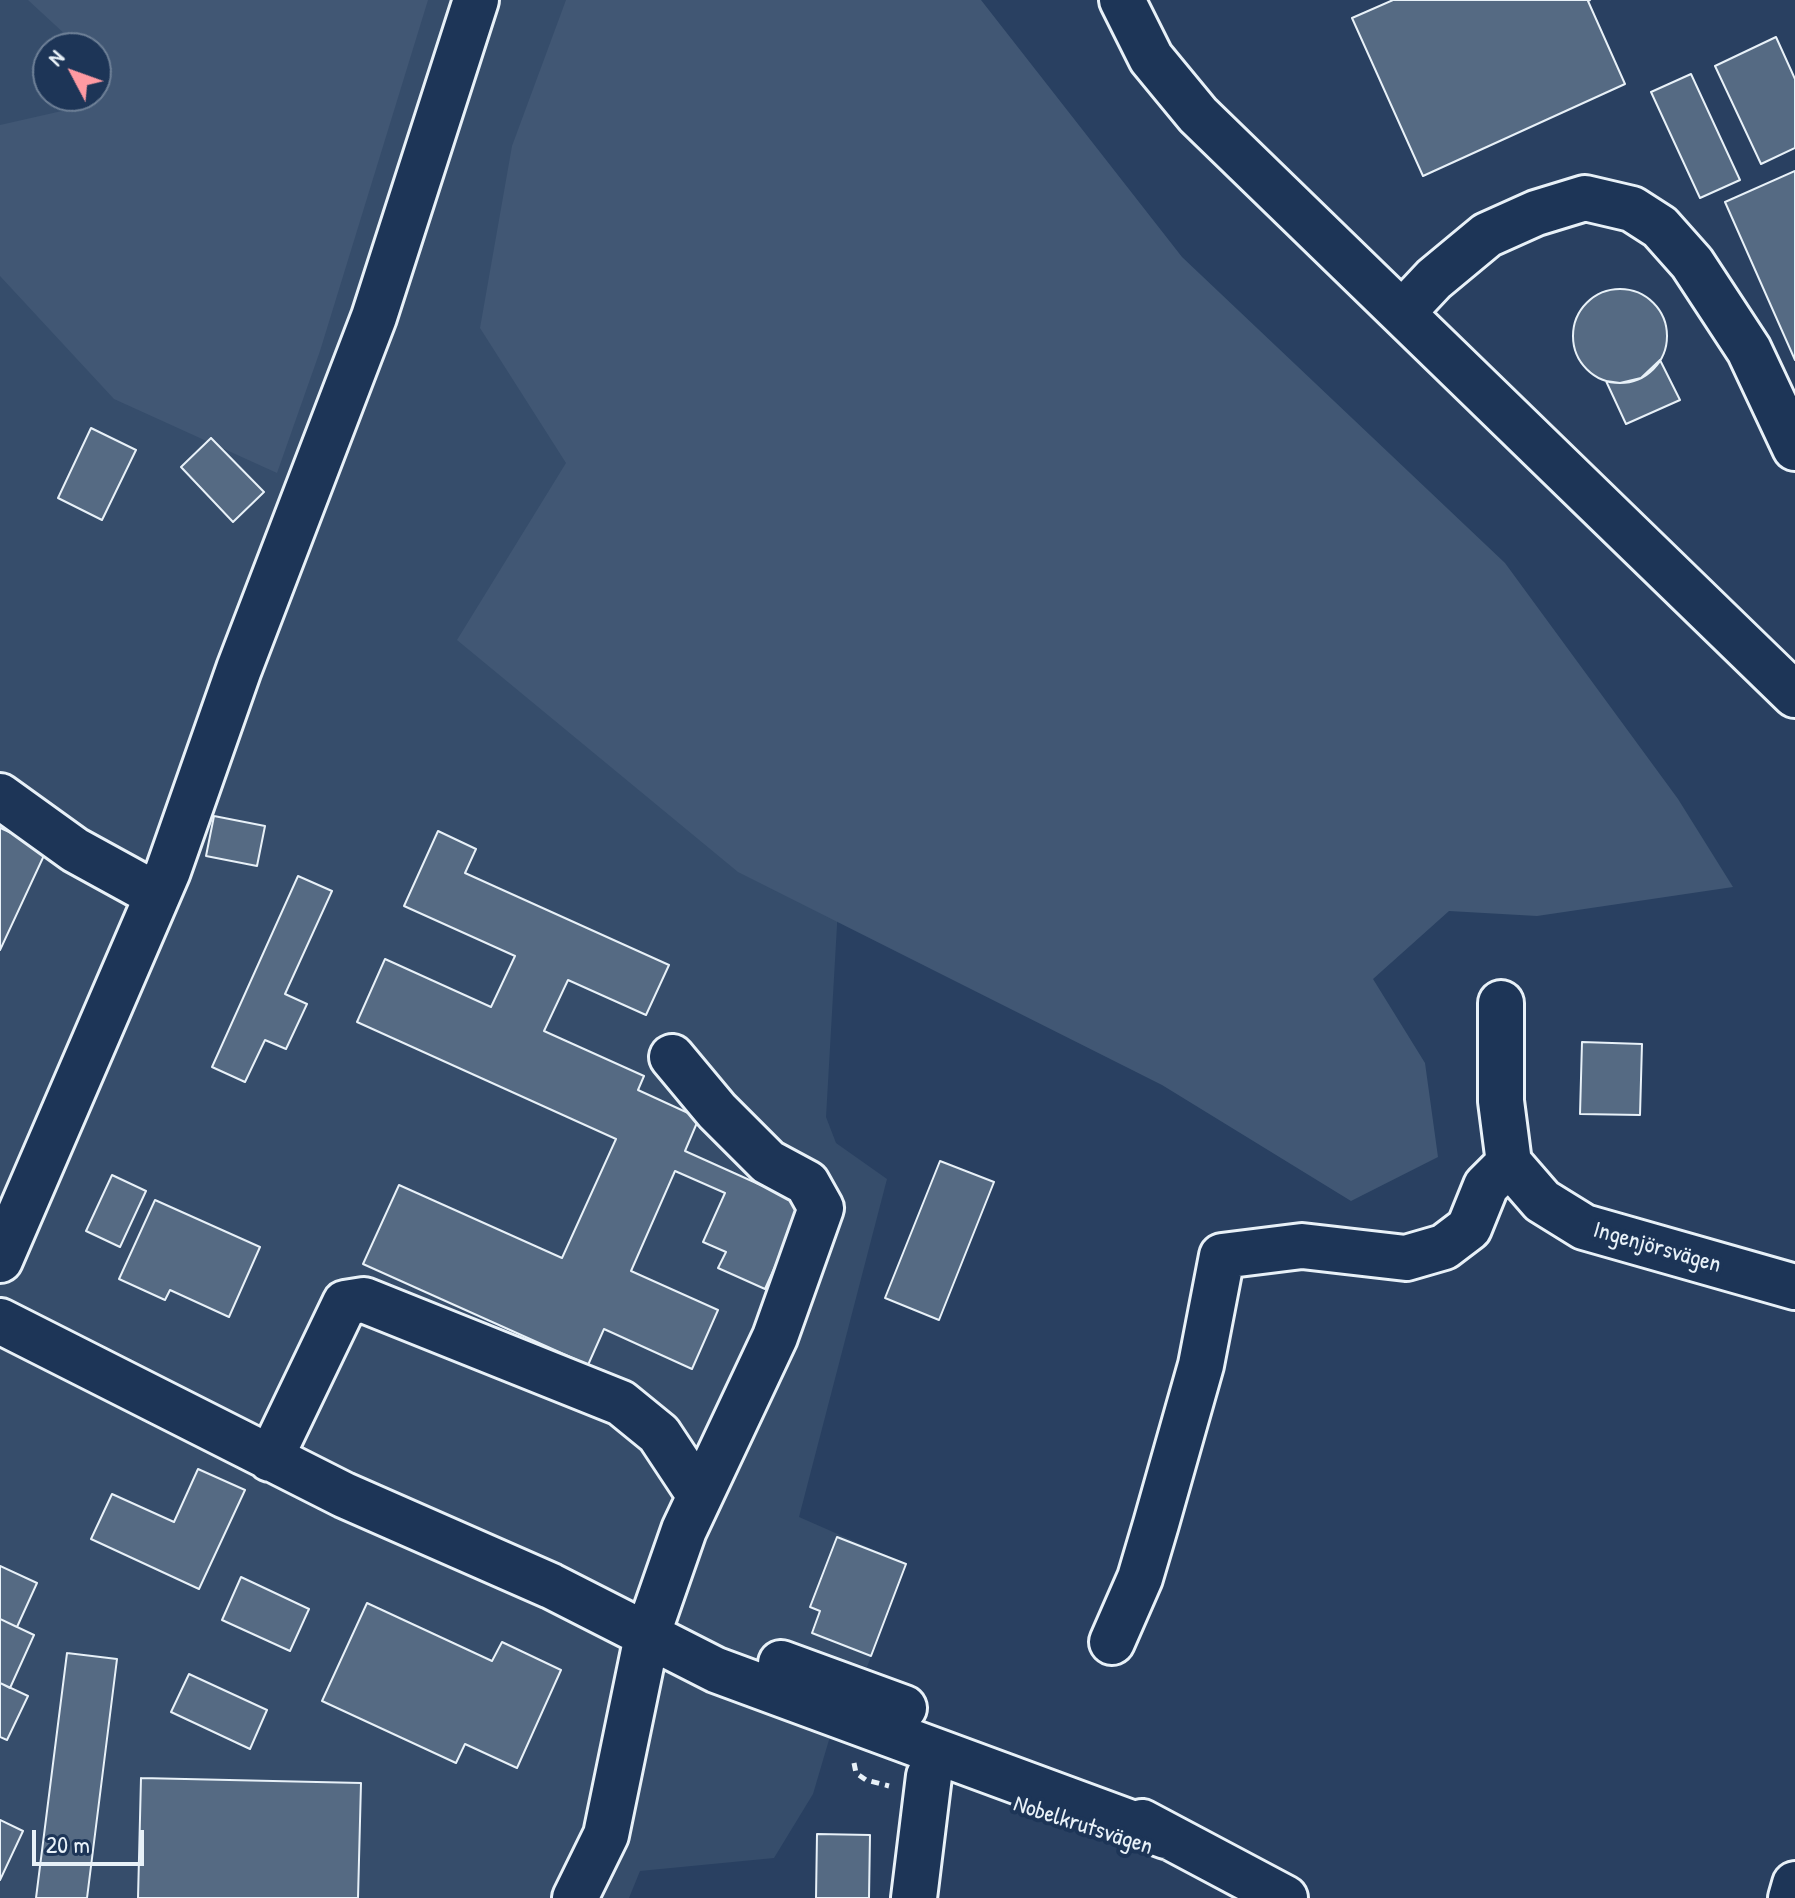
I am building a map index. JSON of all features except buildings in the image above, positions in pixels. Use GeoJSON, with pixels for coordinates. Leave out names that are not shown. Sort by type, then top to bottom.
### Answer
{"type":"FeatureCollection","features":[{"type":"Feature","properties":{"kind":"street"},"geometry":{"type":"LineString","coordinates":[[0,1260],[157,895],[239,669],[374,317],[476,0]]}},
{"type":"Feature","properties":{"kind":"street"},"geometry":{"type":"LineString","coordinates":[[1122,0],[1151,58],[1198,115],[1795,695]]}},
{"type":"Feature","properties":{"kind":"street"},"geometry":{"type":"LineString","coordinates":[[1403,312],[1434,279],[1487,235],[1536,213],[1585,198],[1632,209],[1660,227],[1692,263],[1749,350],[1795,448]]}},
{"type":"Feature","properties":{"kind":"street"},"geometry":{"type":"LineString","coordinates":[[0,796],[75,850],[157,895]]}},
{"type":"Feature","properties":{"kind":"street"},"geometry":{"type":"LineString","coordinates":[[1112,1642],[1140,1578],[1156,1524],[1201,1365],[1222,1256],[1302,1246],[1406,1258],[1444,1247],[1469,1228],[1486,1186],[1509,1163],[1501,1101],[1501,1003]]}},
{"type":"Feature","properties":{"kind":"street"},"geometry":{"type":"LineString","coordinates":[[575,1898],[606,1835],[647,1636],[684,1530],[775,1337],[821,1208],[807,1183],[768,1162],[717,1111],[672,1057]]}},
{"type":"Feature","properties":{"kind":"street","name":"Ingenjörsvägen"},"geometry":{"type":"LineString","coordinates":[[1509,1163],[1542,1201],[1584,1227],[1795,1287]]}},
{"type":"Feature","properties":{"kind":"street"},"geometry":{"type":"LineString","coordinates":[[270,1459],[345,1303],[364,1300],[621,1403],[659,1434],[700,1496]]}},
{"type":"Feature","properties":{"kind":"street"},"geometry":{"type":"LineString","coordinates":[[0,1321],[270,1459],[442,1541],[551,1586],[647,1636],[700,1695],[837,1713]]}},
{"type":"Feature","properties":{"kind":"street"},"geometry":{"type":"LineString","coordinates":[[647,1636],[701,1636],[837,1713]]}},
{"type":"Feature","properties":{"kind":"street","name":"Nobelkrutsvägen"},"geometry":{"type":"LineString","coordinates":[[837,1713],[929,1776],[1267,1888]]}},
{"type":"Feature","properties":{"kind":"street","name":"Nobelkrutsvägen"},"geometry":{"type":"LineString","coordinates":[[837,1713],[995,1743],[1061,1774],[1166,1836],[1267,1888]]}},
{"type":"Feature","properties":{"kind":"street"},"geometry":{"type":"LineString","coordinates":[[914,1898],[929,1776]]}},
{"type":"Feature","properties":{"kind":"street"},"geometry":{"type":"LineString","coordinates":[[1791,1898],[1795,1884]]}},
{"type":"Feature","properties":{"kind":"shaded area"},"geometry":{"type":"Polygon","coordinates":[[[0,0],[890,0],[826,1117],[836,1143],[887,1179],[799,1517],[906,1564],[867,1667],[852,1662],[813,1794],[774,1858],[640,1871],[629,1898],[0,1898],[0,0]]]}},
{"type":"Feature","properties":{"kind":"shaded area"},"geometry":{"type":"Polygon","coordinates":[[[28,0],[428,0],[320,351],[277,473],[114,399],[0,276],[0,125],[57,112],[112,112],[112,32],[63,32],[28,0]]]}},
{"type":"Feature","properties":{"kind":"shaded area"},"geometry":{"type":"Polygon","coordinates":[[[566,0],[981,0],[1182,257],[1505,563],[1678,799],[1733,887],[1537,916],[1449,911],[1373,979],[1425,1063],[1438,1157],[1351,1201],[1162,1085],[738,872],[457,640],[566,463],[480,328],[512,146],[566,0]]]}}]}
